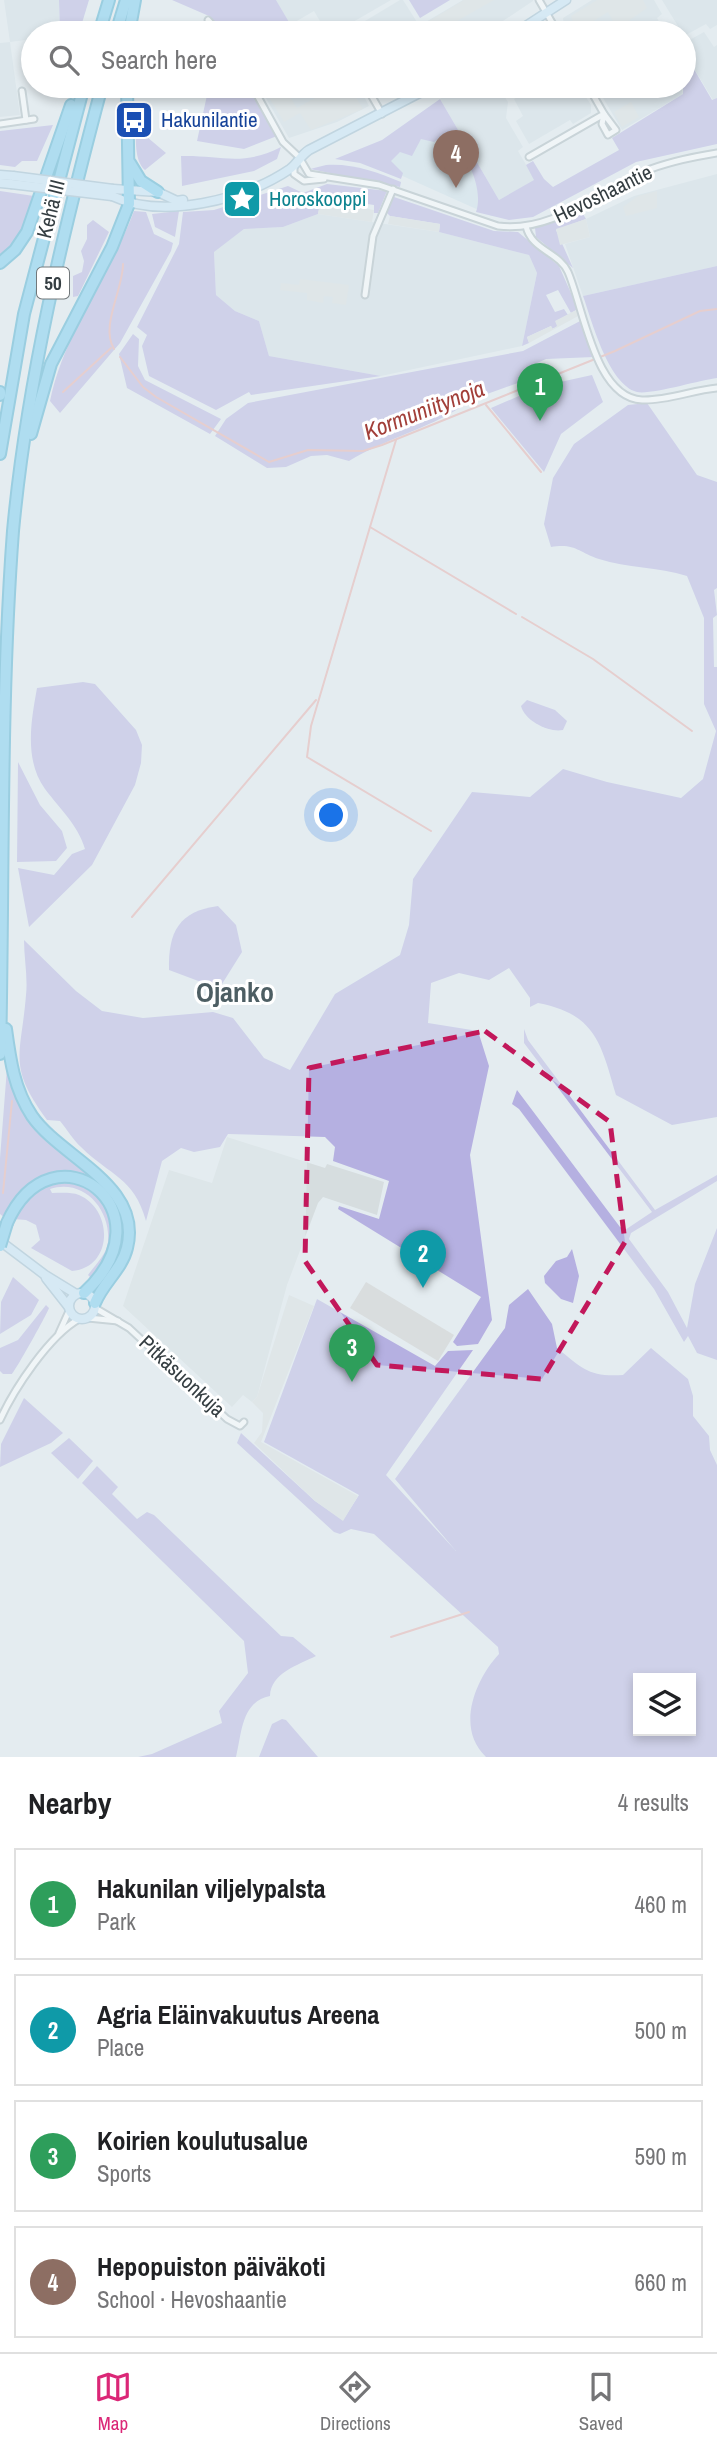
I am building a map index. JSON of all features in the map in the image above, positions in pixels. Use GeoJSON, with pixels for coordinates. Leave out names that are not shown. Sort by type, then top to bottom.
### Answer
{"type":"FeatureCollection","features":[{"type":"Feature","properties":{"kind":"highway"},"geometry":{"type":"LineString","coordinates":[[103,21],[109,0]]}},
{"type":"Feature","properties":{"kind":"highway"},"geometry":{"type":"LineString","coordinates":[[120,21],[126,0]]}},
{"type":"Feature","properties":{"kind":"highway"},"geometry":{"type":"LineString","coordinates":[[131,21],[135,0]]}},
{"type":"Feature","properties":{"kind":"highway"},"geometry":{"type":"LineString","coordinates":[[0,263],[15,250],[27,232],[74,98]]}},
{"type":"Feature","properties":{"kind":"highway","name":"Kehä III"},"geometry":{"type":"LineString","coordinates":[[0,454],[24,314],[81,98]]}},
{"type":"Feature","properties":{"kind":"highway","name":"Kehä III"},"geometry":{"type":"LineString","coordinates":[[0,1054],[5,669],[18,484],[46,314],[99,98]]}},
{"type":"Feature","properties":{"kind":"highway"},"geometry":{"type":"LineString","coordinates":[[18,484],[28,458],[33,426],[51,363],[112,247],[129,204],[127,98]]}},
{"type":"Feature","properties":{"kind":"highway"},"geometry":{"type":"LineString","coordinates":[[128,153],[135,173],[158,192]]}},
{"type":"Feature","properties":{"kind":"highway"},"geometry":{"type":"LineString","coordinates":[[1,998],[12,1069],[30,1114],[50,1138],[108,1185],[125,1210],[129,1229],[128,1247],[95,1305]]}},
{"type":"Feature","properties":{"kind":"highway"},"geometry":{"type":"LineString","coordinates":[[0,1246],[7,1223],[25,1192],[45,1179],[74,1178],[86,1182],[102,1193],[116,1216],[118,1239],[108,1264],[80,1293]]}},
{"type":"Feature","properties":{"kind":"main road"},"geometry":{"type":"LineString","coordinates":[[533,21],[566,0]]}},
{"type":"Feature","properties":{"kind":"main road"},"geometry":{"type":"LineString","coordinates":[[0,175],[12,180],[112,192],[158,192],[177,201],[238,188],[285,167],[298,155],[412,98]]}},
{"type":"Feature","properties":{"kind":"main road"},"geometry":{"type":"LineString","coordinates":[[112,192],[129,204],[155,207],[207,200],[245,190],[294,167],[298,155]]}},
{"type":"Feature","properties":{"kind":"main road"},"geometry":{"type":"LineString","coordinates":[[0,183],[12,180]]}},
{"type":"Feature","properties":{"kind":"main road"},"geometry":{"type":"LineString","coordinates":[[0,1241],[44,1275],[80,1293],[95,1305],[84,1319],[69,1308],[44,1275]]}},
{"type":"Feature","properties":{"kind":"main road"},"geometry":{"type":"LineString","coordinates":[[69,1308],[80,1293]]}},
{"type":"Feature","properties":{"kind":"street"},"geometry":{"type":"LineString","coordinates":[[539,0],[551,21]]}},
{"type":"Feature","properties":{"kind":"street"},"geometry":{"type":"LineString","coordinates":[[23,98],[26,120]]}},
{"type":"Feature","properties":{"kind":"street","name":"Hevoshaantie"},"geometry":{"type":"LineString","coordinates":[[259,98],[283,142],[298,155],[306,171],[327,178],[393,189],[486,224],[526,226],[559,216],[660,165],[717,153]]}},
{"type":"Feature","properties":{"kind":"street"},"geometry":{"type":"LineString","coordinates":[[373,98],[383,114]]}},
{"type":"Feature","properties":{"kind":"street"},"geometry":{"type":"LineString","coordinates":[[529,157],[604,114],[595,98]]}},
{"type":"Feature","properties":{"kind":"street"},"geometry":{"type":"LineString","coordinates":[[0,124],[34,119]]}},
{"type":"Feature","properties":{"kind":"street","name":"Hevoshaantie"},"geometry":{"type":"LineString","coordinates":[[294,167],[294,174],[304,181],[327,178]]}},
{"type":"Feature","properties":{"kind":"street"},"geometry":{"type":"LineString","coordinates":[[365,295],[373,236],[393,189]]}},
{"type":"Feature","properties":{"kind":"street"},"geometry":{"type":"LineString","coordinates":[[526,226],[532,241],[567,270],[601,367],[613,387],[631,398],[647,400],[717,388]]}},
{"type":"Feature","properties":{"kind":"street","name":"Pitkäsuonkuja"},"geometry":{"type":"LineString","coordinates":[[95,1305],[118,1321],[227,1419],[240,1426],[244,1422]]}},
{"type":"Feature","properties":{"kind":"street"},"geometry":{"type":"LineString","coordinates":[[0,1420],[21,1383],[58,1336],[69,1308]]}},
{"type":"Feature","properties":{"kind":"street"},"geometry":{"type":"LineString","coordinates":[[58,1336],[84,1319]]}},
{"type":"Feature","properties":{"kind":"street","name":"Pitkäsuonkuja"},"geometry":{"type":"LineString","coordinates":[[84,1319],[118,1321]]}},
{"type":"Feature","properties":{"kind":"highlighted area"},"geometry":{"type":"Polygon","coordinates":[[[485,1031],[610,1122],[625,1242],[542,1379],[377,1365],[305,1261],[309,1068],[485,1031]]]}},
{"type":"Feature","properties":{"kind":"shaded area"},"geometry":{"type":"Polygon","coordinates":[[[4,0],[59,0],[60,21],[21,21],[21,41],[10,42],[4,0]]]}},
{"type":"Feature","properties":{"kind":"shaded area"},"geometry":{"type":"Polygon","coordinates":[[[59,0],[89,0],[83,21],[60,21],[59,0]]]}},
{"type":"Feature","properties":{"kind":"shaded area"},"geometry":{"type":"Polygon","coordinates":[[[172,0],[276,0],[288,21],[214,21],[209,16],[172,0]]]}},
{"type":"Feature","properties":{"kind":"shaded area"},"geometry":{"type":"Polygon","coordinates":[[[276,0],[391,0],[355,21],[320,21],[314,11],[297,21],[288,21],[276,0]]]}},
{"type":"Feature","properties":{"kind":"shaded area"},"geometry":{"type":"Polygon","coordinates":[[[403,0],[416,21],[365,21],[403,0]]]}},
{"type":"Feature","properties":{"kind":"shaded area"},"geometry":{"type":"Polygon","coordinates":[[[409,0],[450,0],[420,18],[409,0]]]}},
{"type":"Feature","properties":{"kind":"shaded area"},"geometry":{"type":"Polygon","coordinates":[[[463,0],[533,0],[503,21],[427,21],[463,0]]]}},
{"type":"Feature","properties":{"kind":"shaded area"},"geometry":{"type":"Polygon","coordinates":[[[464,0],[494,0],[457,21],[429,21],[464,0]]]}},
{"type":"Feature","properties":{"kind":"shaded area"},"geometry":{"type":"Polygon","coordinates":[[[592,0],[654,0],[662,14],[657,18],[659,21],[563,21],[563,18],[592,0]]]}},
{"type":"Feature","properties":{"kind":"shaded area"},"geometry":{"type":"Polygon","coordinates":[[[597,0],[643,0],[647,8],[628,21],[613,21],[608,12],[594,21],[573,21],[571,16],[597,0]]]}},
{"type":"Feature","properties":{"kind":"shaded area"},"geometry":{"type":"Polygon","coordinates":[[[662,0],[717,0],[717,25],[710,29],[706,24],[696,29],[696,21],[675,21],[662,0]]]}},
{"type":"Feature","properties":{"kind":"shaded area"},"geometry":{"type":"Polygon","coordinates":[[[704,32],[714,47],[717,45],[717,98],[713,100],[696,72],[696,36],[704,32]]]}},
{"type":"Feature","properties":{"kind":"shaded area"},"geometry":{"type":"Polygon","coordinates":[[[10,42],[20,115],[0,117],[0,43],[10,42]]]}},
{"type":"Feature","properties":{"kind":"shaded area"},"geometry":{"type":"Polygon","coordinates":[[[696,73],[712,100],[717,98],[717,144],[636,162],[533,217],[509,220],[476,212],[478,194],[469,164],[455,139],[443,135],[434,142],[421,139],[412,156],[400,152],[391,161],[403,173],[401,179],[360,163],[335,159],[382,140],[440,99],[499,200],[534,180],[526,165],[533,161],[544,179],[553,187],[619,150],[612,138],[677,98],[696,98],[696,73]]]}},
{"type":"Feature","properties":{"kind":"shaded area"},"geometry":{"type":"Polygon","coordinates":[[[206,98],[256,98],[277,136],[244,149],[197,141],[206,98]]]}},
{"type":"Feature","properties":{"kind":"shaded area"},"geometry":{"type":"Polygon","coordinates":[[[266,98],[365,98],[369,106],[337,122],[289,138],[266,98]]]}},
{"type":"Feature","properties":{"kind":"shaded area"},"geometry":{"type":"Polygon","coordinates":[[[269,98],[291,98],[297,108],[315,98],[356,98],[363,109],[311,130],[300,113],[284,122],[269,98]]]}},
{"type":"Feature","properties":{"kind":"shaded area"},"geometry":{"type":"Polygon","coordinates":[[[506,98],[508,102],[506,118],[523,147],[518,151],[535,180],[499,200],[440,99],[506,98]]]}},
{"type":"Feature","properties":{"kind":"shaded area"},"geometry":{"type":"Polygon","coordinates":[[[587,98],[591,105],[591,113],[573,124],[570,120],[529,144],[516,121],[523,116],[514,99],[587,98]]]}},
{"type":"Feature","properties":{"kind":"shaded area"},"geometry":{"type":"Polygon","coordinates":[[[603,98],[676,98],[622,130],[603,98]]]}},
{"type":"Feature","properties":{"kind":"shaded area"},"geometry":{"type":"Polygon","coordinates":[[[631,102],[639,117],[622,127],[614,112],[631,102]]]}},
{"type":"Feature","properties":{"kind":"shaded area"},"geometry":{"type":"Polygon","coordinates":[[[139,121],[147,137],[166,153],[145,170],[141,166],[136,149],[136,124],[139,121]]]}},
{"type":"Feature","properties":{"kind":"shaded area"},"geometry":{"type":"Polygon","coordinates":[[[53,125],[37,161],[22,161],[15,167],[0,165],[0,131],[53,125]]]}},
{"type":"Feature","properties":{"kind":"shaded area"},"geometry":{"type":"Polygon","coordinates":[[[433,132],[455,139],[494,207],[492,216],[387,169],[390,158],[433,132]]]}},
{"type":"Feature","properties":{"kind":"shaded area"},"geometry":{"type":"Polygon","coordinates":[[[281,147],[277,159],[254,171],[182,186],[181,156],[231,159],[255,157],[281,147]]]}},
{"type":"Feature","properties":{"kind":"shaded area"},"geometry":{"type":"Polygon","coordinates":[[[326,165],[345,165],[374,172],[401,182],[400,187],[310,169],[326,165]]]}},
{"type":"Feature","properties":{"kind":"shaded area"},"geometry":{"type":"Polygon","coordinates":[[[717,174],[717,266],[583,296],[565,244],[590,237],[586,219],[634,196],[717,174]]]}},
{"type":"Feature","properties":{"kind":"shaded area"},"geometry":{"type":"Polygon","coordinates":[[[327,184],[387,191],[378,213],[374,213],[374,205],[334,199],[333,203],[321,201],[318,214],[283,227],[244,229],[214,252],[216,295],[235,311],[259,321],[269,356],[381,376],[251,395],[249,392],[216,410],[149,376],[142,346],[147,335],[137,327],[179,244],[183,212],[214,210],[288,186],[303,193],[327,184]]]}},
{"type":"Feature","properties":{"kind":"shaded area"},"geometry":{"type":"Polygon","coordinates":[[[0,191],[34,196],[19,238],[0,259],[0,191]]]}},
{"type":"Feature","properties":{"kind":"shaded area"},"geometry":{"type":"Polygon","coordinates":[[[657,191],[657,208],[626,216],[623,207],[638,196],[657,191]]]}},
{"type":"Feature","properties":{"kind":"shaded area"},"geometry":{"type":"Polygon","coordinates":[[[394,197],[494,231],[518,232],[559,266],[578,309],[571,313],[558,290],[546,295],[555,312],[564,309],[568,315],[556,321],[558,326],[552,329],[551,326],[527,337],[529,343],[522,346],[537,273],[529,255],[439,232],[440,224],[390,216],[386,212],[394,197]]]}},
{"type":"Feature","properties":{"kind":"shaded area"},"geometry":{"type":"Polygon","coordinates":[[[320,201],[374,210],[372,222],[318,214],[320,201]]]}},
{"type":"Feature","properties":{"kind":"shaded area"},"geometry":{"type":"Polygon","coordinates":[[[580,209],[586,219],[556,230],[573,268],[536,237],[535,228],[580,209]]]}},
{"type":"Feature","properties":{"kind":"shaded area"},"geometry":{"type":"Polygon","coordinates":[[[134,211],[146,212],[154,234],[173,243],[171,251],[120,343],[60,413],[50,401],[57,376],[76,328],[134,211]]]}},
{"type":"Feature","properties":{"kind":"shaded area"},"geometry":{"type":"Polygon","coordinates":[[[179,211],[175,237],[155,227],[152,214],[179,211]]]}},
{"type":"Feature","properties":{"kind":"shaded area"},"geometry":{"type":"Polygon","coordinates":[[[318,214],[439,232],[529,255],[537,273],[522,346],[381,376],[269,356],[259,321],[235,311],[216,295],[214,251],[244,229],[283,227],[318,214]]]}},
{"type":"Feature","properties":{"kind":"shaded area"},"geometry":{"type":"Polygon","coordinates":[[[390,216],[440,224],[439,232],[388,224],[390,216]]]}},
{"type":"Feature","properties":{"kind":"shaded area"},"geometry":{"type":"Polygon","coordinates":[[[586,219],[590,237],[560,245],[556,229],[586,219]]]}},
{"type":"Feature","properties":{"kind":"shaded area"},"geometry":{"type":"Polygon","coordinates":[[[93,220],[109,232],[78,296],[73,297],[73,276],[82,272],[84,261],[81,251],[87,239],[87,225],[93,220]]]}},
{"type":"Feature","properties":{"kind":"shaded area"},"geometry":{"type":"Polygon","coordinates":[[[717,266],[717,378],[644,392],[627,387],[602,350],[583,296],[717,266]]]}},
{"type":"Feature","properties":{"kind":"shaded area"},"geometry":{"type":"Polygon","coordinates":[[[300,279],[349,285],[346,305],[332,303],[333,297],[324,296],[323,303],[307,300],[307,293],[280,290],[281,283],[299,285],[300,279]]]}},
{"type":"Feature","properties":{"kind":"shaded area"},"geometry":{"type":"Polygon","coordinates":[[[578,309],[580,315],[529,343],[527,337],[551,326],[553,329],[557,326],[555,321],[578,309]]]}},
{"type":"Feature","properties":{"kind":"shaded area"},"geometry":{"type":"Polygon","coordinates":[[[582,320],[594,357],[546,359],[528,367],[532,378],[462,403],[461,407],[448,415],[349,461],[327,455],[311,456],[286,467],[267,468],[215,436],[226,419],[248,403],[523,351],[582,320]]]}},
{"type":"Feature","properties":{"kind":"shaded area"},"geometry":{"type":"Polygon","coordinates":[[[133,334],[139,339],[138,366],[145,380],[221,419],[210,434],[127,388],[119,354],[133,334]]]}},
{"type":"Feature","properties":{"kind":"shaded area"},"geometry":{"type":"Polygon","coordinates":[[[592,375],[603,402],[561,434],[544,472],[491,408],[542,386],[592,375]]]}},
{"type":"Feature","properties":{"kind":"shaded area"},"geometry":{"type":"Polygon","coordinates":[[[647,403],[697,475],[717,482],[717,588],[714,590],[717,615],[713,618],[714,667],[717,667],[717,1117],[672,1125],[616,1095],[600,1046],[584,1023],[557,1008],[538,1003],[530,1007],[530,998],[509,968],[489,980],[459,973],[431,983],[428,1023],[478,1031],[489,1066],[470,1155],[492,1320],[478,1344],[457,1346],[453,1342],[481,1297],[338,1209],[339,1206],[379,1219],[389,1181],[333,1161],[335,1147],[325,1137],[228,1134],[220,1147],[194,1152],[181,1148],[162,1161],[146,1221],[141,1206],[128,1186],[81,1147],[60,1121],[47,1120],[26,1086],[20,1060],[26,988],[24,940],[76,991],[102,1011],[143,1018],[213,1012],[233,1018],[264,1058],[290,1070],[335,994],[400,955],[409,925],[413,879],[472,792],[530,797],[563,769],[607,782],[681,798],[703,779],[716,731],[704,704],[704,618],[687,576],[610,562],[571,547],[551,547],[544,524],[553,478],[574,444],[628,405],[647,403]]]}},
{"type":"Feature","properties":{"kind":"shaded area"},"geometry":{"type":"Polygon","coordinates":[[[83,682],[95,684],[136,730],[142,745],[141,763],[135,785],[92,865],[29,927],[18,868],[54,875],[72,854],[85,849],[73,825],[38,778],[34,766],[31,727],[37,688],[83,682]]]}},
{"type":"Feature","properties":{"kind":"shaded area"},"geometry":{"type":"Polygon","coordinates":[[[527,700],[555,710],[567,721],[563,730],[551,730],[532,721],[521,706],[527,700]]]}},
{"type":"Feature","properties":{"kind":"shaded area"},"geometry":{"type":"Polygon","coordinates":[[[18,762],[40,805],[62,831],[67,848],[56,861],[17,862],[18,762]]]}},
{"type":"Feature","properties":{"kind":"shaded area"},"geometry":{"type":"Polygon","coordinates":[[[218,906],[236,925],[242,952],[222,984],[201,982],[169,970],[171,945],[178,926],[194,913],[218,906]]]}},
{"type":"Feature","properties":{"kind":"shaded area"},"geometry":{"type":"Polygon","coordinates":[[[524,1029],[528,1040],[655,1210],[717,1175],[717,1181],[631,1233],[629,1239],[668,1292],[687,1328],[695,1284],[717,1228],[717,1360],[697,1353],[688,1336],[684,1342],[654,1289],[519,1109],[512,1104],[517,1090],[620,1227],[625,1230],[652,1212],[524,1043],[524,1029]]]}},
{"type":"Feature","properties":{"kind":"shaded area"},"geometry":{"type":"Polygon","coordinates":[[[7,1068],[29,1119],[41,1135],[107,1188],[123,1213],[124,1250],[106,1280],[102,1277],[116,1257],[122,1238],[119,1215],[104,1191],[52,1175],[28,1185],[5,1218],[0,1214],[0,1158],[7,1068]]]}},
{"type":"Feature","properties":{"kind":"shaded area"},"geometry":{"type":"Polygon","coordinates":[[[227,1137],[325,1168],[327,1164],[384,1182],[377,1215],[323,1197],[318,1203],[287,1285],[257,1397],[252,1402],[243,1395],[232,1407],[123,1306],[169,1170],[212,1183],[227,1137]]]}},
{"type":"Feature","properties":{"kind":"shaded area"},"geometry":{"type":"Polygon","coordinates":[[[66,1181],[89,1191],[99,1199],[111,1219],[113,1243],[109,1256],[92,1279],[88,1275],[105,1251],[108,1230],[100,1208],[84,1192],[74,1188],[50,1189],[52,1193],[79,1195],[90,1202],[98,1213],[104,1238],[95,1260],[86,1267],[72,1271],[31,1248],[40,1240],[36,1225],[26,1220],[13,1219],[34,1192],[66,1181]]]}},
{"type":"Feature","properties":{"kind":"shaded area"},"geometry":{"type":"Polygon","coordinates":[[[572,1249],[579,1276],[573,1303],[561,1299],[545,1283],[544,1276],[556,1261],[567,1257],[572,1249]]]}},
{"type":"Feature","properties":{"kind":"shaded area"},"geometry":{"type":"Polygon","coordinates":[[[13,1277],[39,1300],[31,1315],[0,1334],[1,1302],[13,1277]]]}},
{"type":"Feature","properties":{"kind":"shaded area"},"geometry":{"type":"Polygon","coordinates":[[[366,1282],[454,1335],[438,1361],[350,1308],[366,1282]]]}},
{"type":"Feature","properties":{"kind":"shaded area"},"geometry":{"type":"Polygon","coordinates":[[[528,1289],[552,1324],[557,1348],[587,1370],[602,1375],[623,1375],[651,1348],[688,1379],[693,1396],[693,1416],[709,1436],[710,1450],[717,1465],[717,1757],[486,1757],[477,1746],[470,1719],[476,1691],[499,1654],[498,1647],[374,1534],[351,1529],[340,1534],[334,1532],[237,1443],[241,1433],[315,1501],[343,1520],[359,1495],[264,1442],[317,1299],[435,1366],[448,1351],[473,1350],[386,1475],[456,1551],[395,1479],[505,1328],[509,1305],[528,1289]]]}},
{"type":"Feature","properties":{"kind":"shaded area"},"geometry":{"type":"Polygon","coordinates":[[[289,1295],[314,1306],[261,1442],[358,1496],[343,1521],[315,1501],[254,1443],[262,1432],[263,1413],[252,1402],[257,1397],[289,1295]]]}},
{"type":"Feature","properties":{"kind":"shaded area"},"geometry":{"type":"Polygon","coordinates":[[[46,1305],[49,1308],[47,1313],[15,1370],[12,1374],[3,1374],[0,1371],[0,1348],[18,1340],[46,1305]]]}},
{"type":"Feature","properties":{"kind":"shaded area"},"geometry":{"type":"Polygon","coordinates":[[[24,1398],[63,1433],[51,1443],[0,1467],[1,1444],[24,1398]]]}},
{"type":"Feature","properties":{"kind":"shaded area"},"geometry":{"type":"Polygon","coordinates":[[[69,1438],[93,1461],[78,1479],[51,1453],[69,1438]]]}},
{"type":"Feature","properties":{"kind":"shaded area"},"geometry":{"type":"Polygon","coordinates":[[[97,1466],[118,1487],[112,1494],[137,1519],[147,1512],[154,1515],[281,1636],[293,1637],[316,1656],[280,1676],[275,1681],[270,1696],[253,1705],[244,1720],[236,1757],[138,1757],[152,1754],[222,1723],[219,1711],[248,1673],[244,1641],[82,1483],[97,1466]]]}},
{"type":"Feature","properties":{"kind":"shaded area"},"geometry":{"type":"Polygon","coordinates":[[[286,1720],[318,1757],[259,1757],[272,1724],[286,1720]]]}},
{"type":"Feature","properties":{"kind":"waterway"},"geometry":{"type":"LineString","coordinates":[[114,349],[109,330],[123,264]]}},
{"type":"Feature","properties":{"kind":"waterway","name":"Kormuniitynoja"},"geometry":{"type":"LineString","coordinates":[[120,357],[143,387],[156,397],[269,462],[308,450],[363,451],[382,445],[615,351],[700,311],[717,309]]}},
{"type":"Feature","properties":{"kind":"waterway"},"geometry":{"type":"LineString","coordinates":[[63,392],[111,348]]}},
{"type":"Feature","properties":{"kind":"waterway"},"geometry":{"type":"LineString","coordinates":[[486,405],[541,472]]}},
{"type":"Feature","properties":{"kind":"waterway"},"geometry":{"type":"LineString","coordinates":[[396,440],[370,527],[516,614]]}},
{"type":"Feature","properties":{"kind":"waterway"},"geometry":{"type":"LineString","coordinates":[[370,527],[311,726],[307,757],[431,831]]}},
{"type":"Feature","properties":{"kind":"waterway"},"geometry":{"type":"LineString","coordinates":[[522,617],[593,659],[692,731]]}},
{"type":"Feature","properties":{"kind":"waterway"},"geometry":{"type":"LineString","coordinates":[[132,917],[316,700]]}},
{"type":"Feature","properties":{"kind":"waterway"},"geometry":{"type":"LineString","coordinates":[[3,1193],[12,1101]]}},
{"type":"Feature","properties":{"kind":"waterway"},"geometry":{"type":"LineString","coordinates":[[391,1637],[469,1612]]}},
{"type":"Feature","properties":{"kind":"place","name":"Hakunilantie"},"geometry":{"type":"Point","coordinates":[134,120]}},
{"type":"Feature","properties":{"kind":"place","name":"Hepopuiston päiväkoti"},"geometry":{"type":"Point","coordinates":[456,188]}},
{"type":"Feature","properties":{"kind":"place","name":"Horoskooppi"},"geometry":{"type":"Point","coordinates":[242,199]}},
{"type":"Feature","properties":{"kind":"place","name":"Hakunilan viljelypalsta"},"geometry":{"type":"Point","coordinates":[540,421]}},
{"type":"Feature","properties":{"kind":"place","name":"Agria Eläinvakuutus Areena"},"geometry":{"type":"Point","coordinates":[423,1288]}},
{"type":"Feature","properties":{"kind":"place","name":"Koirien koulutusalue"},"geometry":{"type":"Point","coordinates":[352,1382]}},
{"type":"Feature","properties":{"kind":"district","name":"Ojanko"},"geometry":{"type":"Point","coordinates":[235,992]}}]}
